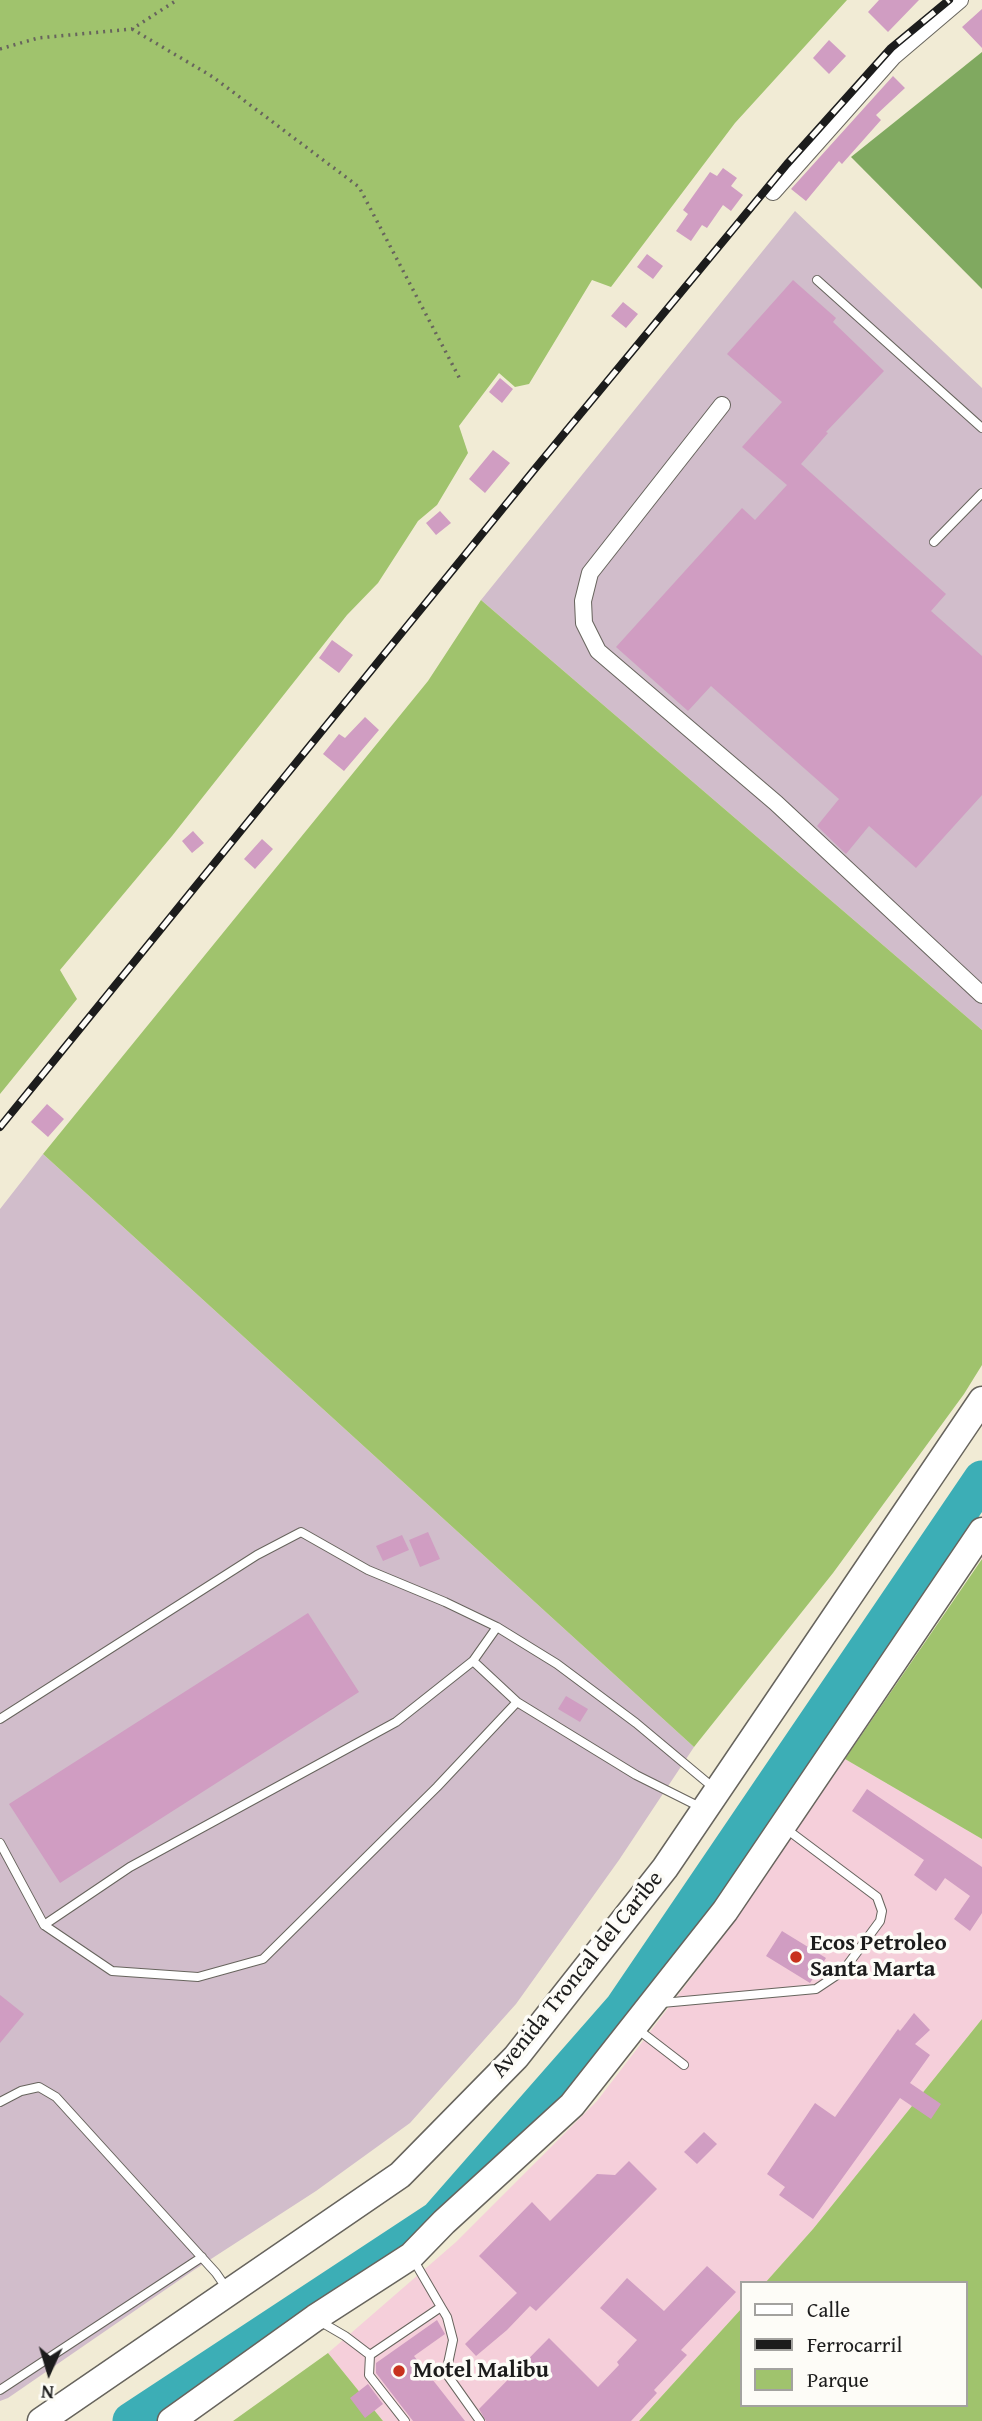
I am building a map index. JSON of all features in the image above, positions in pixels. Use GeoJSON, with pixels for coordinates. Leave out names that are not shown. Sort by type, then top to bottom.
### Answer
{"type":"FeatureCollection","features":[{"type":"Feature","properties":{"kind":"highway","name":"Avenida Troncal del Caribe"},"geometry":{"type":"LineString","coordinates":[[41,2421],[400,2175],[516,2057],[665,1868],[982,1400]]}},
{"type":"Feature","properties":{"kind":"highway"},"geometry":{"type":"LineString","coordinates":[[171,2421],[315,2318],[411,2256],[444,2222],[572,2105],[725,1911],[982,1531]]}},
{"type":"Feature","properties":{"kind":"street"},"geometry":{"type":"LineString","coordinates":[[773,192],[894,57],[960,0]]}},
{"type":"Feature","properties":{"kind":"street"},"geometry":{"type":"LineString","coordinates":[[722,405],[590,573],[583,601],[584,623],[598,651],[776,803],[982,995]]}},
{"type":"Feature","properties":{"kind":"lane"},"geometry":{"type":"LineString","coordinates":[[817,280],[982,428]]}},
{"type":"Feature","properties":{"kind":"lane"},"geometry":{"type":"LineString","coordinates":[[934,542],[982,493]]}},
{"type":"Feature","properties":{"kind":"lane"},"geometry":{"type":"LineString","coordinates":[[0,1719],[257,1555],[301,1531],[368,1570],[497,1627],[583,1681],[711,1800]]}},
{"type":"Feature","properties":{"kind":"lane"},"geometry":{"type":"LineString","coordinates":[[44,1925],[130,1867],[397,1722],[473,1661],[497,1627]]}},
{"type":"Feature","properties":{"kind":"lane"},"geometry":{"type":"LineString","coordinates":[[473,1661],[517,1702],[636,1775],[711,1800]]}},
{"type":"Feature","properties":{"kind":"lane"},"geometry":{"type":"LineString","coordinates":[[0,1843],[44,1925],[112,1971],[198,1977],[263,1959],[437,1787],[517,1702]]}},
{"type":"Feature","properties":{"kind":"lane"},"geometry":{"type":"LineString","coordinates":[[652,2004],[816,1989],[843,1970],[880,1921],[882,1911],[877,1898],[782,1825]]}},
{"type":"Feature","properties":{"kind":"lane"},"geometry":{"type":"LineString","coordinates":[[634,2027],[684,2065]]}},
{"type":"Feature","properties":{"kind":"lane"},"geometry":{"type":"LineString","coordinates":[[0,2102],[21,2091],[39,2087],[56,2097],[230,2292]]}},
{"type":"Feature","properties":{"kind":"lane"},"geometry":{"type":"LineString","coordinates":[[411,2256],[447,2317],[453,2340],[446,2373],[480,2421]]}},
{"type":"Feature","properties":{"kind":"lane"},"geometry":{"type":"LineString","coordinates":[[0,2390],[202,2258]]}},
{"type":"Feature","properties":{"kind":"lane"},"geometry":{"type":"LineString","coordinates":[[370,2355],[441,2307]]}},
{"type":"Feature","properties":{"kind":"lane"},"geometry":{"type":"LineString","coordinates":[[315,2318],[370,2355]]}},
{"type":"Feature","properties":{"kind":"lane"},"geometry":{"type":"LineString","coordinates":[[370,2355],[369,2375],[405,2421]]}},
{"type":"Feature","properties":{"kind":"path"},"geometry":{"type":"LineString","coordinates":[[0,49],[38,38],[132,29],[177,0]]}},
{"type":"Feature","properties":{"kind":"path"},"geometry":{"type":"LineString","coordinates":[[132,29],[213,77],[359,187],[461,381]]}},
{"type":"Feature","properties":{"kind":"shaded area"},"geometry":{"type":"Polygon","coordinates":[[[795,211],[982,388],[982,1030],[481,600],[795,211]]]}},
{"type":"Feature","properties":{"kind":"shaded area"},"geometry":{"type":"Polygon","coordinates":[[[43,1154],[694,1747],[619,1860],[516,2004],[410,2123],[316,2191],[0,2401],[0,1209],[43,1154]]]}},
{"type":"Feature","properties":{"kind":"shaded area"},"geometry":{"type":"Polygon","coordinates":[[[845,1759],[982,1839],[982,2019],[813,2229],[767,2281],[740,2281],[740,2310],[639,2421],[383,2421],[328,2353],[456,2242],[597,2101],[731,1926],[845,1759]]]}},
{"type":"Feature","properties":{"kind":"green space"},"geometry":{"type":"Polygon","coordinates":[[[0,0],[847,0],[735,123],[611,287],[592,280],[529,384],[515,387],[499,373],[459,426],[468,453],[437,505],[418,521],[378,583],[347,615],[172,836],[60,970],[77,999],[0,1094],[0,0]]]}},
{"type":"Feature","properties":{"kind":"green space"},"geometry":{"type":"Polygon","coordinates":[[[982,52],[982,289],[851,157],[982,52]]]}},
{"type":"Feature","properties":{"kind":"green space"},"geometry":{"type":"Polygon","coordinates":[[[481,600],[982,1030],[982,1365],[964,1394],[833,1573],[694,1747],[43,1154],[428,681],[481,600]]]}},
{"type":"Feature","properties":{"kind":"green space"},"geometry":{"type":"Polygon","coordinates":[[[982,1559],[982,1839],[845,1759],[982,1559]]]}},
{"type":"Feature","properties":{"kind":"green space"},"geometry":{"type":"Polygon","coordinates":[[[982,2019],[982,2421],[639,2421],[740,2310],[740,2407],[968,2407],[968,2281],[767,2281],[813,2229],[982,2019]]]}},
{"type":"Feature","properties":{"kind":"green space"},"geometry":{"type":"Polygon","coordinates":[[[328,2353],[383,2421],[233,2421],[328,2353]]]}},
{"type":"Feature","properties":{"kind":"building"},"geometry":{"type":"Polygon","coordinates":[[[879,0],[919,0],[888,32],[868,12],[879,0]]]}},
{"type":"Feature","properties":{"kind":"building"},"geometry":{"type":"Polygon","coordinates":[[[982,9],[982,48],[962,27],[982,9]]]}},
{"type":"Feature","properties":{"kind":"building"},"geometry":{"type":"Polygon","coordinates":[[[829,40],[846,56],[829,74],[813,58],[829,40]]]}},
{"type":"Feature","properties":{"kind":"building"},"geometry":{"type":"Polygon","coordinates":[[[893,76],[905,88],[876,115],[881,120],[842,164],[839,161],[806,201],[791,189],[893,76]]]}},
{"type":"Feature","properties":{"kind":"building"},"geometry":{"type":"Polygon","coordinates":[[[723,168],[737,178],[731,186],[743,195],[731,211],[723,205],[707,228],[702,225],[691,241],[676,231],[688,214],[683,210],[710,172],[717,176],[723,168]]]}},
{"type":"Feature","properties":{"kind":"building"},"geometry":{"type":"Polygon","coordinates":[[[647,254],[663,266],[653,279],[637,267],[647,254]]]}},
{"type":"Feature","properties":{"kind":"building"},"geometry":{"type":"Polygon","coordinates":[[[793,280],[836,318],[833,322],[884,371],[826,432],[828,433],[801,464],[946,594],[931,611],[982,656],[982,795],[916,868],[869,826],[846,854],[817,826],[839,799],[711,686],[688,711],[616,647],[742,508],[755,520],[787,485],[742,447],[782,402],[727,354],[793,280]]]}},
{"type":"Feature","properties":{"kind":"building"},"geometry":{"type":"Polygon","coordinates":[[[623,302],[638,314],[626,328],[611,316],[623,302]]]}},
{"type":"Feature","properties":{"kind":"building"},"geometry":{"type":"Polygon","coordinates":[[[500,378],[513,389],[502,403],[489,392],[500,378]]]}},
{"type":"Feature","properties":{"kind":"building"},"geometry":{"type":"Polygon","coordinates":[[[493,450],[510,463],[485,493],[469,479],[493,450]]]}},
{"type":"Feature","properties":{"kind":"building"},"geometry":{"type":"Polygon","coordinates":[[[440,511],[451,523],[436,535],[426,523],[440,511]]]}},
{"type":"Feature","properties":{"kind":"building"},"geometry":{"type":"Polygon","coordinates":[[[332,640],[353,655],[339,673],[319,658],[332,640]]]}},
{"type":"Feature","properties":{"kind":"building"},"geometry":{"type":"Polygon","coordinates":[[[365,717],[379,730],[344,771],[323,754],[339,734],[345,738],[365,717]]]}},
{"type":"Feature","properties":{"kind":"building"},"geometry":{"type":"Polygon","coordinates":[[[193,831],[204,843],[192,853],[182,841],[193,831]]]}},
{"type":"Feature","properties":{"kind":"building"},"geometry":{"type":"Polygon","coordinates":[[[262,839],[273,849],[255,869],[244,859],[262,839]]]}},
{"type":"Feature","properties":{"kind":"building"},"geometry":{"type":"Polygon","coordinates":[[[47,1104],[64,1119],[48,1137],[31,1122],[47,1104]]]}},
{"type":"Feature","properties":{"kind":"building"},"geometry":{"type":"Polygon","coordinates":[[[428,1532],[440,1559],[420,1567],[409,1540],[428,1532]]]}},
{"type":"Feature","properties":{"kind":"building"},"geometry":{"type":"Polygon","coordinates":[[[402,1535],[409,1550],[383,1561],[376,1546],[402,1535]]]}},
{"type":"Feature","properties":{"kind":"building"},"geometry":{"type":"Polygon","coordinates":[[[308,1613],[359,1692],[60,1883],[9,1804],[308,1613]]]}},
{"type":"Feature","properties":{"kind":"building"},"geometry":{"type":"Polygon","coordinates":[[[566,1696],[588,1709],[580,1722],[558,1709],[566,1696]]]}},
{"type":"Feature","properties":{"kind":"building"},"geometry":{"type":"Polygon","coordinates":[[[867,1789],[982,1867],[982,1913],[970,1931],[954,1919],[970,1896],[945,1878],[936,1891],[914,1875],[924,1860],[852,1811],[867,1789]]]}},
{"type":"Feature","properties":{"kind":"building","name":"Ecos Petroleo Santa Marta"},"geometry":{"type":"Polygon","coordinates":[[[782,1931],[826,1958],[810,1983],[766,1956],[782,1931]]]}},
{"type":"Feature","properties":{"kind":"building"},"geometry":{"type":"Polygon","coordinates":[[[0,1995],[24,2014],[0,2043],[0,1995]]]}},
{"type":"Feature","properties":{"kind":"building"},"geometry":{"type":"Polygon","coordinates":[[[914,2013],[930,2030],[915,2044],[930,2055],[910,2083],[941,2104],[931,2119],[900,2098],[813,2219],[779,2195],[785,2187],[767,2174],[815,2103],[835,2117],[898,2029],[900,2031],[914,2013]]]}},
{"type":"Feature","properties":{"kind":"building"},"geometry":{"type":"Polygon","coordinates":[[[704,2132],[717,2144],[697,2164],[684,2152],[704,2132]]]}},
{"type":"Feature","properties":{"kind":"building"},"geometry":{"type":"Polygon","coordinates":[[[629,2161],[657,2189],[536,2311],[530,2306],[476,2356],[465,2344],[517,2293],[479,2256],[532,2202],[550,2221],[597,2174],[615,2175],[629,2161]]]}},
{"type":"Feature","properties":{"kind":"building"},"geometry":{"type":"Polygon","coordinates":[[[707,2266],[736,2292],[681,2350],[687,2355],[654,2390],[657,2393],[631,2421],[486,2421],[479,2409],[549,2338],[598,2387],[619,2365],[617,2362],[637,2340],[600,2308],[627,2278],[664,2311],[707,2266]]]}},
{"type":"Feature","properties":{"kind":"building","name":"Motel Malibu"},"geometry":{"type":"Polygon","coordinates":[[[437,2320],[445,2334],[414,2356],[465,2421],[413,2421],[376,2373],[376,2363],[437,2320]]]}},
{"type":"Feature","properties":{"kind":"building"},"geometry":{"type":"Polygon","coordinates":[[[368,2384],[383,2404],[365,2418],[350,2398],[368,2384]]]}},
{"type":"Feature","properties":{"kind":"waterway"},"geometry":{"type":"LineString","coordinates":[[131,2421],[438,2219],[623,2008],[982,1479]]}},
{"type":"Feature","properties":{"kind":"railway"},"geometry":{"type":"LineString","coordinates":[[0,1127],[534,470],[787,164],[891,48],[949,0]]}},
{"type":"Feature","properties":{"kind":"place","name":"Ecos Petroleo Santa Marta"},"geometry":{"type":"Point","coordinates":[796,1957]}},
{"type":"Feature","properties":{"kind":"place","name":"Motel Malibu"},"geometry":{"type":"Point","coordinates":[399,2371]}}]}
